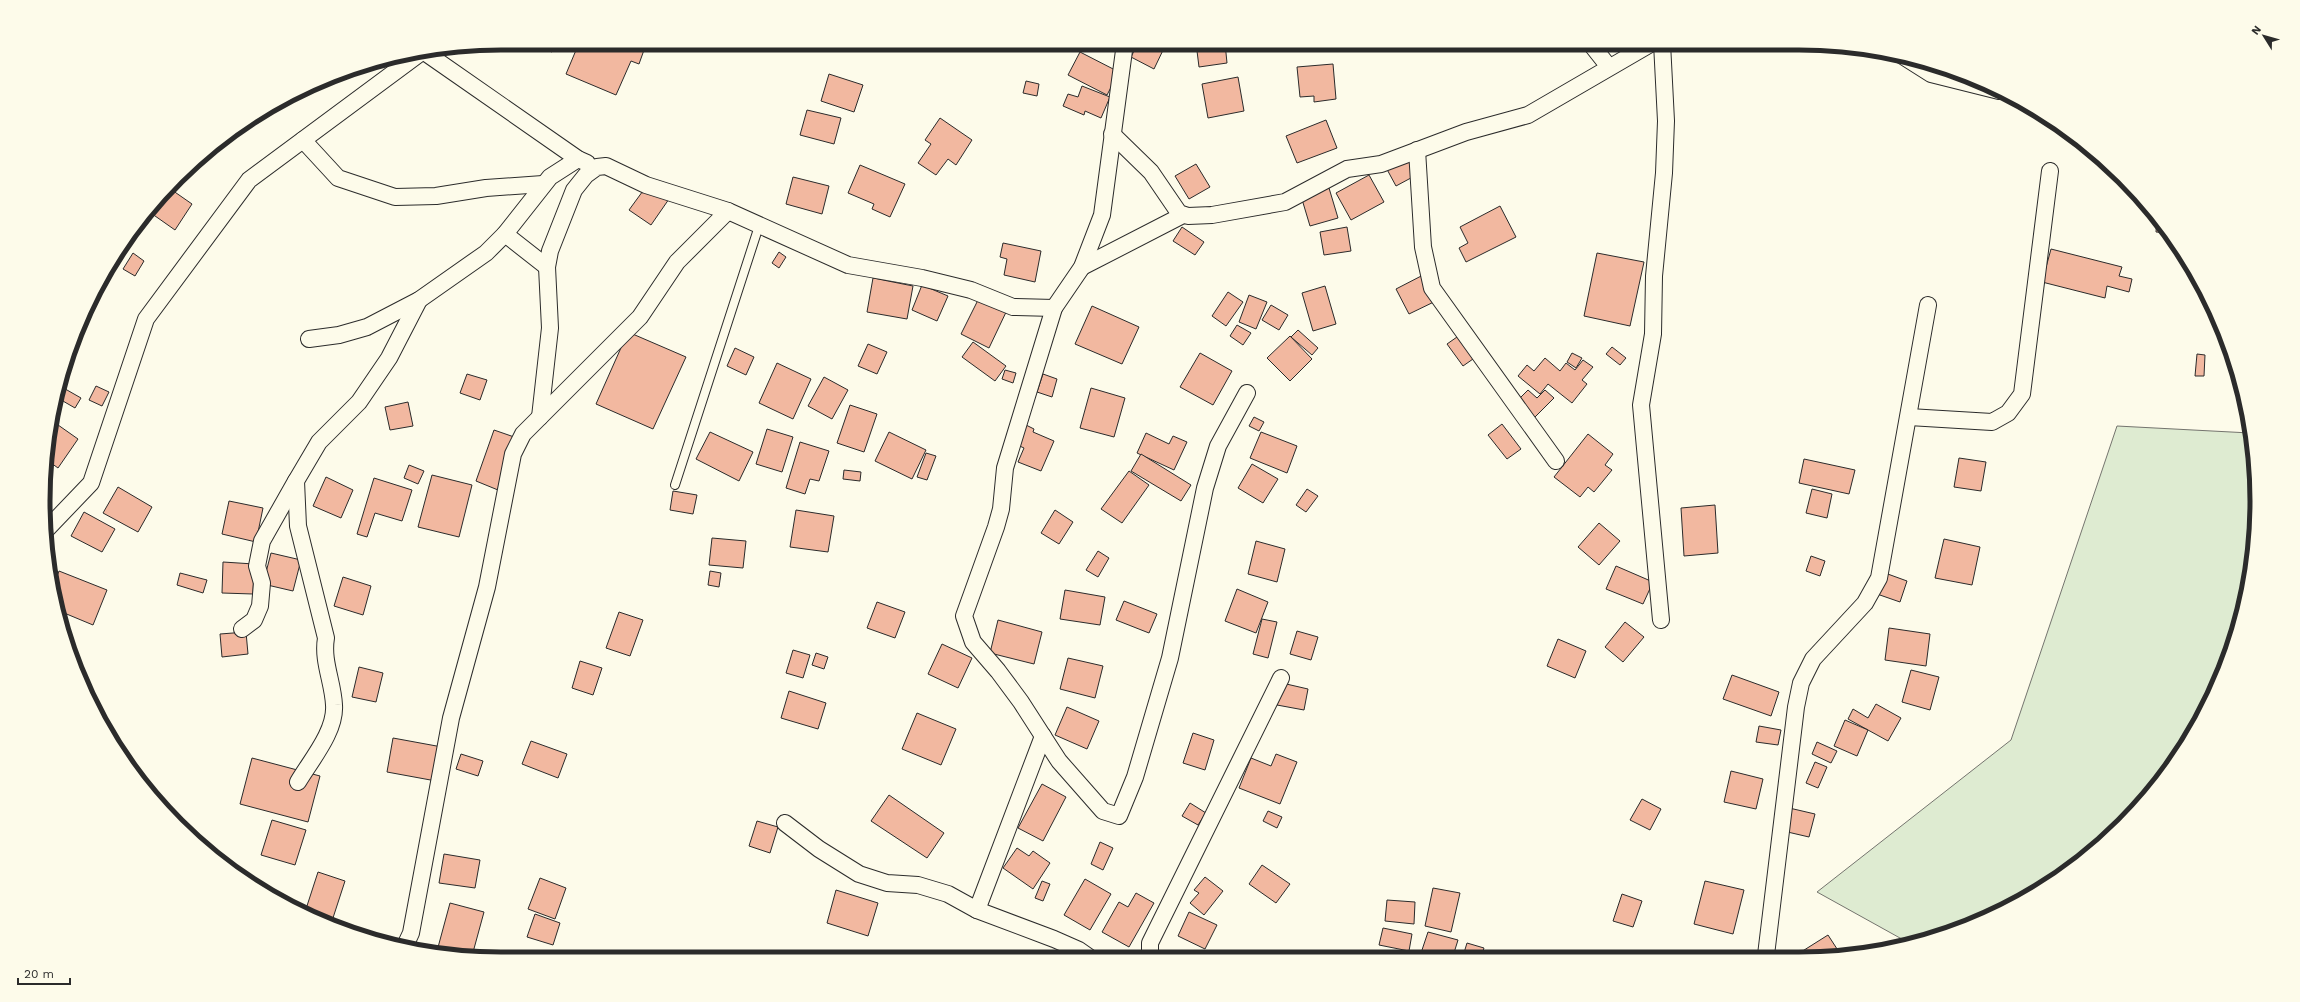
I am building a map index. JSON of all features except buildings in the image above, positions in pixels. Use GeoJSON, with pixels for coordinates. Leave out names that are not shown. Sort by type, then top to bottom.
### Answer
{"type":"FeatureCollection","features":[{"type":"Feature","properties":{"kind":"street"},"geometry":{"type":"LineString","coordinates":[[1124,50],[1102,215],[1082,267],[1054,308],[1005,468],[1001,509],[996,527],[964,616],[973,642],[998,671],[1059,761],[1102,811],[1119,816],[1135,777],[1170,658],[1205,488],[1218,446],[1247,393]]}},
{"type":"Feature","properties":{"kind":"street"},"geometry":{"type":"LineString","coordinates":[[1596,50],[1609,67]]}},
{"type":"Feature","properties":{"kind":"street"},"geometry":{"type":"LineString","coordinates":[[1082,267],[1183,215],[1212,214],[1285,202],[1347,169],[1381,164],[1466,132],[1528,115],[1639,50]]}},
{"type":"Feature","properties":{"kind":"street"},"geometry":{"type":"LineString","coordinates":[[1661,620],[1641,405],[1653,334],[1654,276],[1664,173],[1666,121],[1662,50]]}},
{"type":"Feature","properties":{"kind":"street"},"geometry":{"type":"LineString","coordinates":[[430,56],[578,159],[597,167],[606,166],[646,185],[728,212],[850,265],[922,278],[971,290],[1012,307],[1054,308]]}},
{"type":"Feature","properties":{"kind":"street"},"geometry":{"type":"LineString","coordinates":[[51,525],[91,482],[146,319],[249,180],[412,59]]}},
{"type":"Feature","properties":{"kind":"street"},"geometry":{"type":"LineString","coordinates":[[1918,66],[1931,74],[1973,84]]}},
{"type":"Feature","properties":{"kind":"street"},"geometry":{"type":"LineString","coordinates":[[1112,134],[1151,172],[1176,210],[1183,215]]}},
{"type":"Feature","properties":{"kind":"street"},"geometry":{"type":"LineString","coordinates":[[303,140],[338,178],[395,197],[436,196],[486,188],[543,184]]}},
{"type":"Feature","properties":{"kind":"street"},"geometry":{"type":"LineString","coordinates":[[1417,150],[1423,247],[1432,288],[1556,461]]}},
{"type":"Feature","properties":{"kind":"street"},"geometry":{"type":"LineString","coordinates":[[309,339],[339,335],[367,327],[419,300],[486,253],[504,234],[543,184],[550,177],[578,159]]}},
{"type":"Feature","properties":{"kind":"street"},"geometry":{"type":"LineString","coordinates":[[540,418],[550,328],[547,267],[550,251],[574,190],[586,175],[597,167]]}},
{"type":"Feature","properties":{"kind":"street"},"geometry":{"type":"LineString","coordinates":[[1909,417],[1992,422],[2008,413],[2022,394],[2050,171]]}},
{"type":"Feature","properties":{"kind":"street"},"geometry":{"type":"LineString","coordinates":[[407,942],[411,932],[451,718],[487,587],[513,454],[523,434],[640,317],[677,262],[728,212]]}},
{"type":"Feature","properties":{"kind":"street"},"geometry":{"type":"LineString","coordinates":[[504,234],[547,267]]}},
{"type":"Feature","properties":{"kind":"street"},"geometry":{"type":"LineString","coordinates":[[242,629],[254,620],[260,606],[262,583],[257,566],[262,541],[319,442],[359,402],[389,358],[419,300]]}},
{"type":"Feature","properties":{"kind":"street"},"geometry":{"type":"LineString","coordinates":[[1766,952],[1796,707],[1801,683],[1813,659],[1865,603],[1879,578],[1928,305]]}},
{"type":"Feature","properties":{"kind":"street"},"geometry":{"type":"LineString","coordinates":[[296,481],[298,526],[326,638],[325,654],[334,705],[329,730],[298,782]]}},
{"type":"Feature","properties":{"kind":"street"},"geometry":{"type":"LineString","coordinates":[[1150,952],[1150,943],[1281,678]]}},
{"type":"Feature","properties":{"kind":"street"},"geometry":{"type":"LineString","coordinates":[[977,910],[1043,736]]}},
{"type":"Feature","properties":{"kind":"street"},"geometry":{"type":"LineString","coordinates":[[785,823],[819,849],[859,874],[887,882],[918,885],[948,894],[977,910],[1054,939],[1082,952]]}},
{"type":"Feature","properties":{"kind":"lane"},"geometry":{"type":"LineString","coordinates":[[675,485],[759,226]]}},
{"type":"Feature","properties":{"kind":"green space"},"geometry":{"type":"Polygon","coordinates":[[[2117,426],[2244,433],[2249,472],[2249,530],[2241,589],[2235,618],[2226,646],[2216,674],[2190,726],[2174,752],[2157,776],[2118,820],[2074,859],[2024,892],[1972,918],[1916,937],[1903,940],[1817,892],[2011,740],[2117,426]]]}}]}
